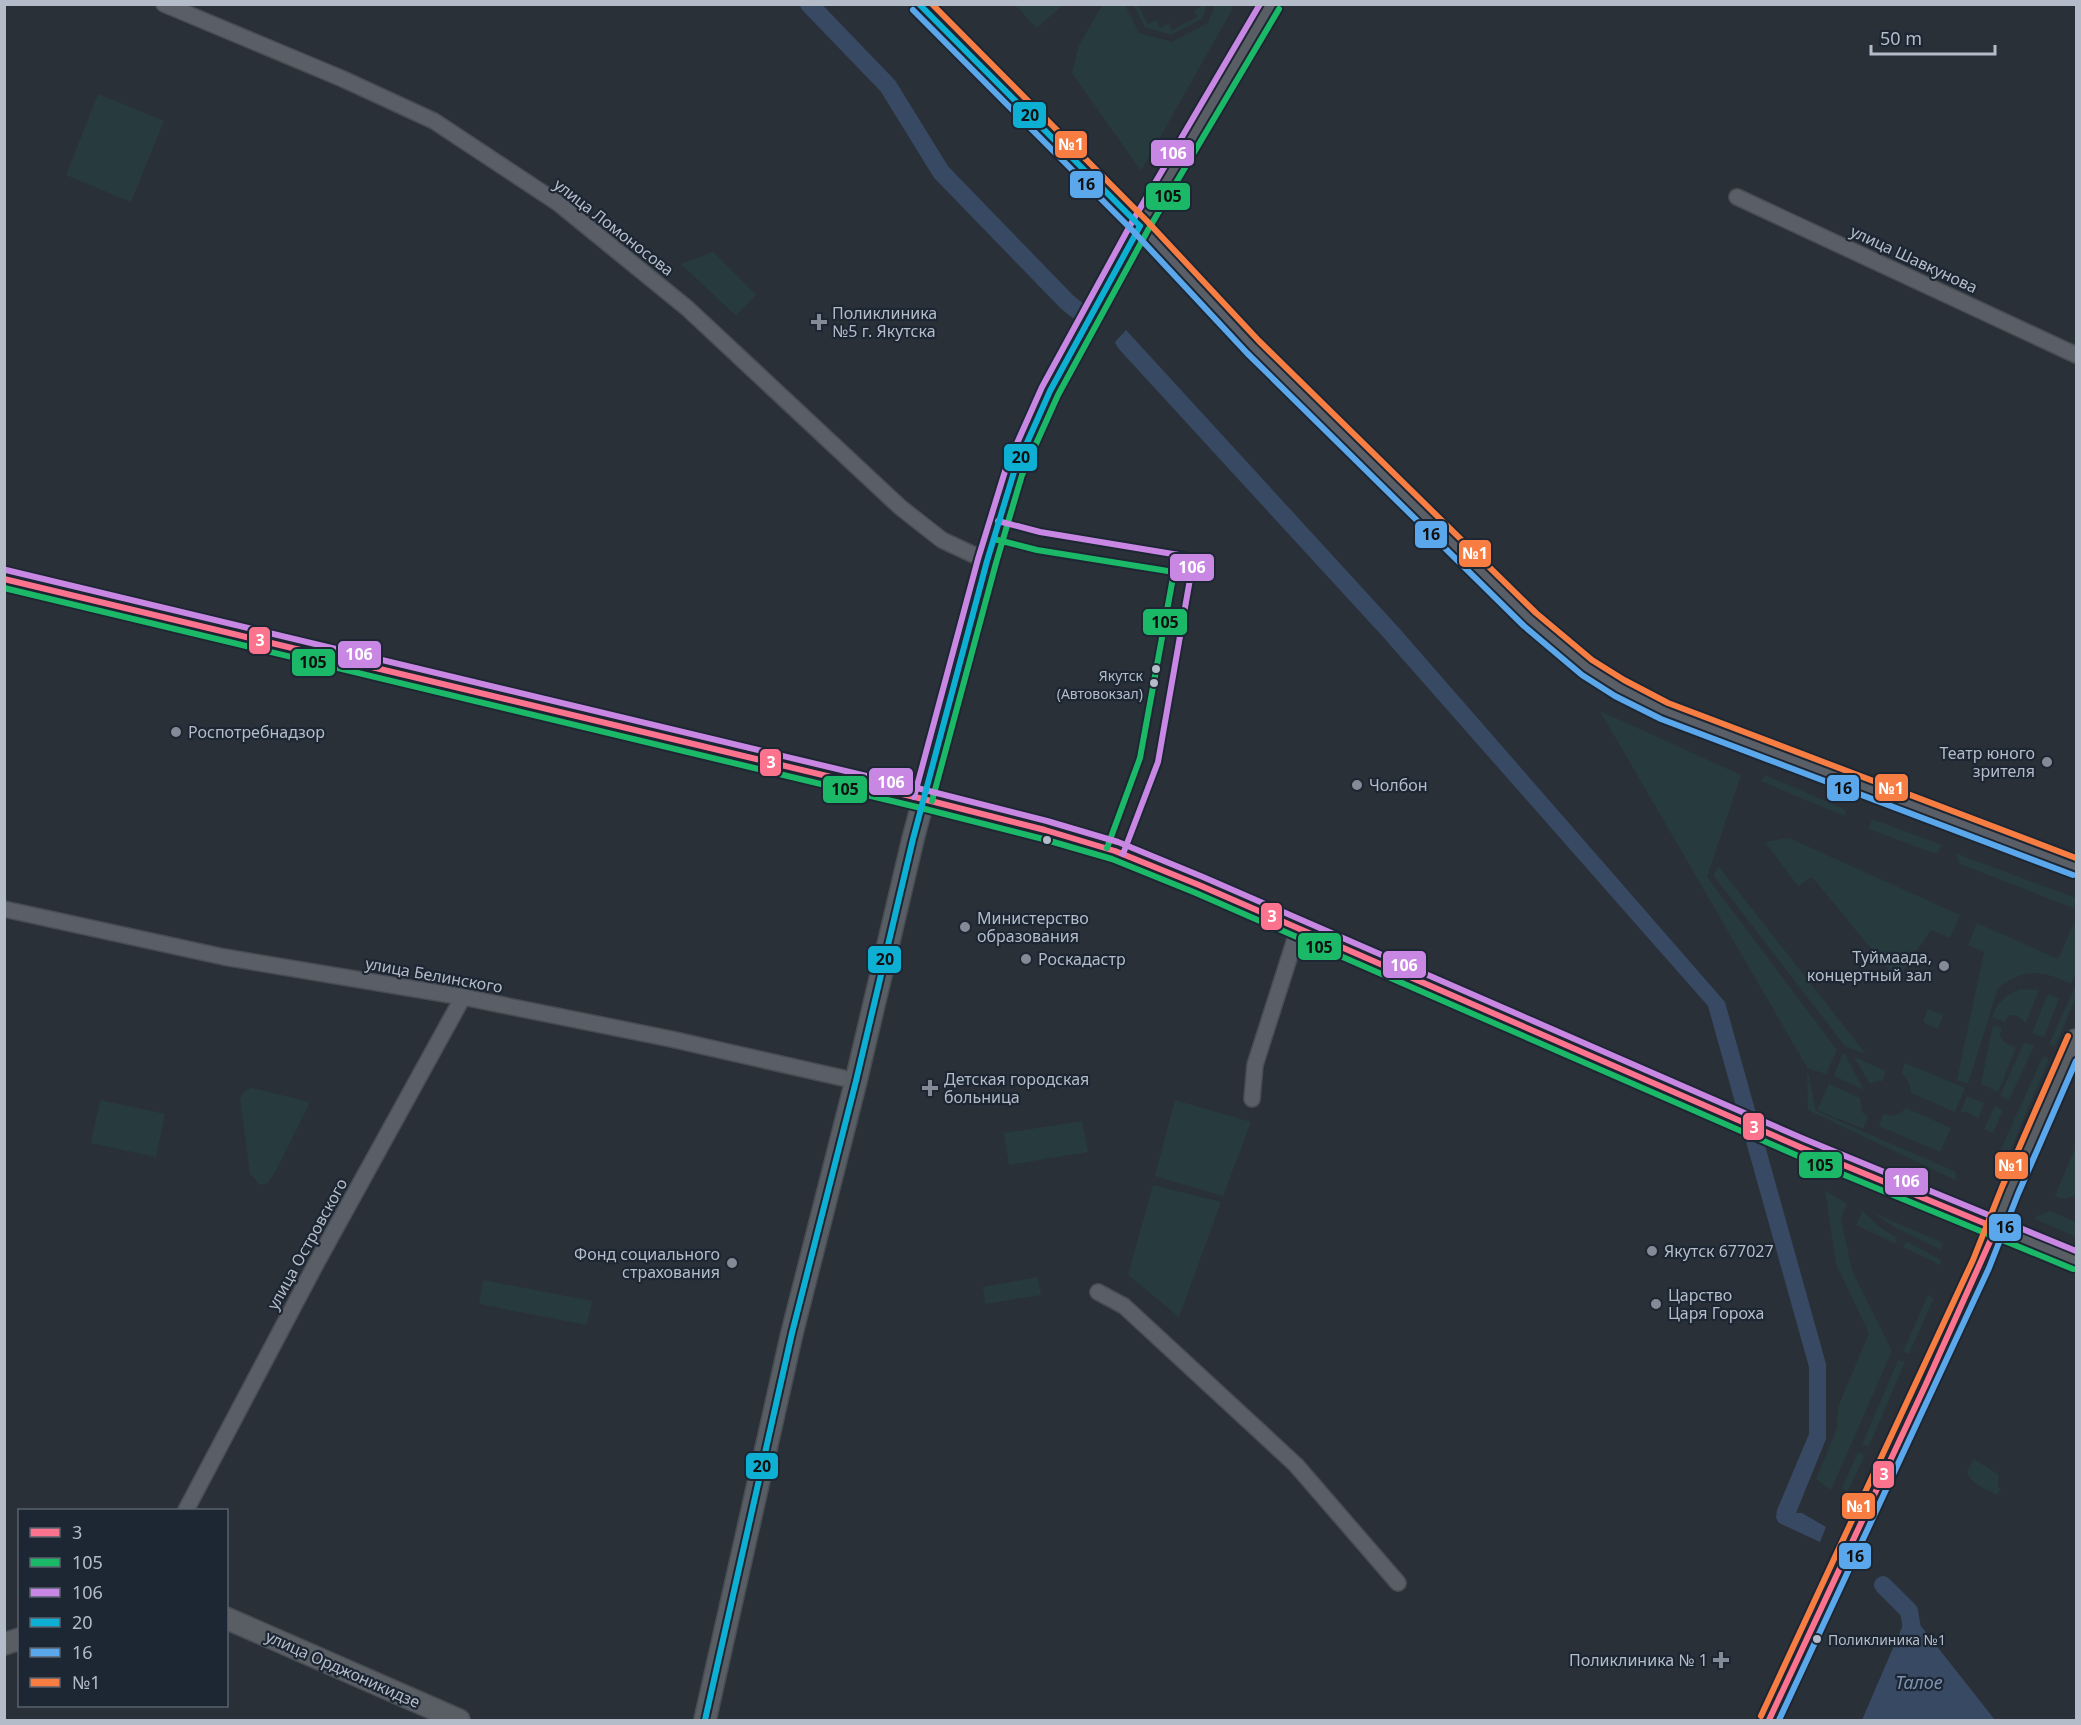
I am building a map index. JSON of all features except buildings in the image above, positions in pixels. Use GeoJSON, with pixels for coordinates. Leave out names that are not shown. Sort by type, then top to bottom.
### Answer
{"type":"FeatureCollection","features":[{"type":"Feature","properties":{"kind":"main road"},"geometry":{"type":"LineString","coordinates":[[705,1720],[789,1345],[856,1081],[923,799],[987,561],[1014,472],[1050,391],[1140,226],[1271,4]]}},
{"type":"Feature","properties":{"kind":"main road"},"geometry":{"type":"LineString","coordinates":[[4,579],[923,799],[1045,830],[1115,851],[1199,885],[1800,1147],[2076,1261]]}},
{"type":"Feature","properties":{"kind":"main road"},"geometry":{"type":"LineString","coordinates":[[1768,1720],[1926,1384],[1996,1228],[2076,1040]]}},
{"type":"Feature","properties":{"kind":"main road","name":"улица Орджоникидзе"},"geometry":{"type":"LineString","coordinates":[[228,1619],[459,1720]]}},
{"type":"Feature","properties":{"kind":"street","name":"улица Ломоносова"},"geometry":{"type":"LineString","coordinates":[[164,4],[434,121],[558,203],[687,308],[900,507],[942,540],[987,561]]}},
{"type":"Feature","properties":{"kind":"street"},"geometry":{"type":"LineString","coordinates":[[919,4],[1140,226],[1253,347],[1400,493],[1530,620],[1587,667],[1619,688],[1664,711],[2076,867]]}},
{"type":"Feature","properties":{"kind":"street","name":"улица Шавкунова"},"geometry":{"type":"LineString","coordinates":[[1737,197],[2076,355]]}},
{"type":"Feature","properties":{"kind":"street","name":"улица Белинского"},"geometry":{"type":"LineString","coordinates":[[4,909],[224,957],[463,997],[671,1039],[856,1081]]}},
{"type":"Feature","properties":{"kind":"street"},"geometry":{"type":"LineString","coordinates":[[1252,1099],[1255,1065],[1298,930]]}},
{"type":"Feature","properties":{"kind":"street","name":"улица Островского"},"geometry":{"type":"LineString","coordinates":[[187,1509],[317,1262],[463,997]]}},
{"type":"Feature","properties":{"kind":"street"},"geometry":{"type":"LineString","coordinates":[[1098,1292],[1124,1306],[1296,1465],[1398,1583]]}},
{"type":"Feature","properties":{"kind":"green space"},"geometry":{"type":"Polygon","coordinates":[[[1063,4],[1037,28],[1016,6],[1063,4]]]}},
{"type":"Feature","properties":{"kind":"green space"},"geometry":{"type":"Polygon","coordinates":[[[1103,4],[1125,5],[1139,33],[1172,42],[1208,23],[1215,5],[1231,5],[1233,8],[1141,171],[1072,73],[1079,45],[1103,4]]]}},
{"type":"Feature","properties":{"kind":"green space"},"geometry":{"type":"Polygon","coordinates":[[[1133,5],[1138,5],[1148,24],[1156,20],[1160,28],[1169,23],[1172,30],[1197,17],[1194,11],[1207,5],[1202,19],[1171,35],[1145,27],[1133,5]]]}},
{"type":"Feature","properties":{"kind":"green space"},"geometry":{"type":"Polygon","coordinates":[[[98,94],[164,121],[131,202],[66,175],[98,94]]]}},
{"type":"Feature","properties":{"kind":"green space"},"geometry":{"type":"Polygon","coordinates":[[[713,252],[756,295],[736,316],[681,264],[713,252]]]}},
{"type":"Feature","properties":{"kind":"green space"},"geometry":{"type":"Polygon","coordinates":[[[1600,711],[1741,775],[1707,877],[1837,1050],[1826,1074],[1807,1068],[1600,711]]]}},
{"type":"Feature","properties":{"kind":"green space"},"geometry":{"type":"Polygon","coordinates":[[[1765,775],[1846,810],[1844,816],[1761,781],[1765,775]]]}},
{"type":"Feature","properties":{"kind":"green space"},"geometry":{"type":"Polygon","coordinates":[[[1872,819],[1942,845],[1936,854],[1869,829],[1872,819]]]}},
{"type":"Feature","properties":{"kind":"green space"},"geometry":{"type":"Polygon","coordinates":[[[1789,838],[1960,915],[1950,938],[1931,930],[1897,980],[1812,877],[1798,886],[1765,842],[1789,838]]]}},
{"type":"Feature","properties":{"kind":"green space"},"geometry":{"type":"Polygon","coordinates":[[[1955,853],[2076,898],[2076,905],[2073,908],[1960,864],[1955,853]]]}},
{"type":"Feature","properties":{"kind":"green space"},"geometry":{"type":"Polygon","coordinates":[[[1719,867],[1866,1054],[1845,1046],[1713,875],[1719,867]]]}},
{"type":"Feature","properties":{"kind":"green space"},"geometry":{"type":"Polygon","coordinates":[[[1977,923],[2058,959],[2074,923],[2076,924],[2076,972],[2071,984],[2051,976],[2033,973],[2016,977],[1998,988],[1968,1084],[1957,1080],[1984,952],[1968,945],[1977,923]]]}},
{"type":"Feature","properties":{"kind":"green space"},"geometry":{"type":"Polygon","coordinates":[[[2076,985],[2076,997],[2055,1047],[2049,1044],[2076,985]]]}},
{"type":"Feature","properties":{"kind":"green space"},"geometry":{"type":"Polygon","coordinates":[[[2020,989],[2039,990],[2026,1023],[2017,1016],[2009,1015],[2004,1022],[1992,1017],[2002,1000],[2020,989]]]}},
{"type":"Feature","properties":{"kind":"green space"},"geometry":{"type":"Polygon","coordinates":[[[2048,994],[2059,999],[2044,1037],[2032,1033],[2048,994]]]}},
{"type":"Feature","properties":{"kind":"green space"},"geometry":{"type":"Polygon","coordinates":[[[1928,1009],[1943,1015],[1938,1029],[1923,1022],[1928,1009]]]}},
{"type":"Feature","properties":{"kind":"green space"},"geometry":{"type":"Polygon","coordinates":[[[1993,1025],[2002,1028],[2000,1035],[2004,1042],[2016,1048],[1998,1092],[1981,1084],[1993,1025]]]}},
{"type":"Feature","properties":{"kind":"green space"},"geometry":{"type":"Polygon","coordinates":[[[2024,1042],[2034,1046],[2009,1100],[2000,1096],[2024,1042]]]}},
{"type":"Feature","properties":{"kind":"green space"},"geometry":{"type":"Polygon","coordinates":[[[1843,1053],[1846,1056],[1864,1090],[1834,1076],[1843,1053]]]}},
{"type":"Feature","properties":{"kind":"green space"},"geometry":{"type":"Polygon","coordinates":[[[2043,1056],[2049,1059],[2005,1163],[1997,1158],[2043,1056]]]}},
{"type":"Feature","properties":{"kind":"green space"},"geometry":{"type":"Polygon","coordinates":[[[1854,1057],[1886,1071],[1882,1081],[1870,1084],[1854,1057]]]}},
{"type":"Feature","properties":{"kind":"green space"},"geometry":{"type":"Polygon","coordinates":[[[1905,1063],[1965,1088],[1955,1112],[1911,1093],[1908,1081],[1901,1073],[1905,1063]]]}},
{"type":"Feature","properties":{"kind":"green space"},"geometry":{"type":"Polygon","coordinates":[[[1807,1068],[1816,1111],[1956,1172],[1955,1180],[1808,1110],[1807,1068]]]}},
{"type":"Feature","properties":{"kind":"green space"},"geometry":{"type":"Polygon","coordinates":[[[1829,1084],[1860,1098],[1862,1112],[1868,1117],[1863,1129],[1817,1110],[1829,1084]]]}},
{"type":"Feature","properties":{"kind":"green space"},"geometry":{"type":"Polygon","coordinates":[[[252,1088],[310,1102],[276,1170],[268,1183],[260,1185],[250,1174],[240,1099],[244,1092],[252,1088]]]}},
{"type":"Feature","properties":{"kind":"green space"},"geometry":{"type":"Polygon","coordinates":[[[1967,1096],[1984,1103],[1978,1119],[1967,1112],[1961,1112],[1967,1096]]]}},
{"type":"Feature","properties":{"kind":"green space"},"geometry":{"type":"Polygon","coordinates":[[[100,1100],[165,1114],[156,1157],[91,1143],[100,1100]]]}},
{"type":"Feature","properties":{"kind":"green space"},"geometry":{"type":"Polygon","coordinates":[[[1175,1100],[1251,1122],[1223,1196],[1155,1176],[1175,1100]]]}},
{"type":"Feature","properties":{"kind":"green space"},"geometry":{"type":"Polygon","coordinates":[[[1995,1106],[2003,1110],[1993,1133],[1984,1129],[1995,1106]]]}},
{"type":"Feature","properties":{"kind":"green space"},"geometry":{"type":"Polygon","coordinates":[[[1906,1108],[1951,1128],[1940,1152],[1879,1126],[1883,1114],[1895,1115],[1906,1108]]]}},
{"type":"Feature","properties":{"kind":"green space"},"geometry":{"type":"Polygon","coordinates":[[[1082,1121],[1088,1152],[1009,1165],[1004,1133],[1082,1121]]]}},
{"type":"Feature","properties":{"kind":"green space"},"geometry":{"type":"Polygon","coordinates":[[[2076,1146],[2076,1196],[2062,1199],[2055,1196],[2076,1146]]]}},
{"type":"Feature","properties":{"kind":"green space"},"geometry":{"type":"Polygon","coordinates":[[[1153,1185],[1221,1202],[1179,1317],[1128,1275],[1153,1185]]]}},
{"type":"Feature","properties":{"kind":"green space"},"geometry":{"type":"Polygon","coordinates":[[[1825,1190],[1847,1204],[1841,1218],[1852,1271],[1892,1351],[1831,1490],[1816,1479],[1837,1428],[1838,1407],[1869,1333],[1836,1264],[1825,1190]]]}},
{"type":"Feature","properties":{"kind":"green space"},"geometry":{"type":"Polygon","coordinates":[[[1863,1211],[1878,1226],[1897,1238],[1896,1244],[1856,1225],[1863,1211]]]}},
{"type":"Feature","properties":{"kind":"green space"},"geometry":{"type":"Polygon","coordinates":[[[2050,1211],[2076,1222],[2076,1237],[2033,1218],[2050,1211]]]}},
{"type":"Feature","properties":{"kind":"green space"},"geometry":{"type":"Polygon","coordinates":[[[1872,1212],[1943,1243],[1941,1250],[1894,1227],[1872,1212]]]}},
{"type":"Feature","properties":{"kind":"green space"},"geometry":{"type":"Polygon","coordinates":[[[1906,1241],[1941,1260],[1940,1265],[1903,1247],[1906,1241]]]}},
{"type":"Feature","properties":{"kind":"green space"},"geometry":{"type":"Polygon","coordinates":[[[1038,1277],[1041,1295],[985,1304],[983,1287],[1038,1277]]]}},
{"type":"Feature","properties":{"kind":"green space"},"geometry":{"type":"Polygon","coordinates":[[[483,1280],[592,1301],[587,1325],[479,1304],[483,1280]]]}},
{"type":"Feature","properties":{"kind":"green space"},"geometry":{"type":"Polygon","coordinates":[[[1928,1295],[1934,1298],[1909,1354],[1903,1352],[1928,1295]]]}},
{"type":"Feature","properties":{"kind":"green space"},"geometry":{"type":"Polygon","coordinates":[[[1898,1360],[1905,1362],[1869,1446],[1862,1445],[1898,1360]]]}},
{"type":"Feature","properties":{"kind":"green space"},"geometry":{"type":"Polygon","coordinates":[[[1858,1452],[1865,1455],[1848,1491],[1842,1488],[1858,1452]]]}},
{"type":"Feature","properties":{"kind":"green space"},"geometry":{"type":"Polygon","coordinates":[[[1974,1459],[1999,1475],[1998,1487],[2001,1489],[1997,1495],[1975,1483],[1968,1476],[1967,1471],[1974,1459]]]}},
{"type":"Feature","properties":{"kind":"water"},"geometry":{"type":"Polygon","coordinates":[[[1126,330],[1399,628],[1725,1002],[1826,1364],[1826,1439],[1796,1513],[1802,1513],[1826,1527],[1820,1542],[1779,1523],[1776,1518],[1777,1510],[1809,1434],[1809,1367],[1708,1006],[1384,638],[1118,348],[1115,342],[1126,330]]]}},
{"type":"Feature","properties":{"kind":"water","name":"Талое"},"geometry":{"type":"Polygon","coordinates":[[[1909,1611],[1995,1720],[1862,1720],[1909,1611]]]}},
{"type":"Feature","properties":{"kind":"waterway"},"geometry":{"type":"LineString","coordinates":[[809,4],[888,86],[941,172],[1077,310]]}},
{"type":"Feature","properties":{"kind":"waterway"},"geometry":{"type":"LineString","coordinates":[[1883,1585],[1909,1611],[1913,1635]]}},
{"type":"Feature","properties":{"kind":"transit line","name":"20"},"geometry":{"type":"LineString","coordinates":[[919,4],[1140,226]]}},
{"type":"Feature","properties":{"kind":"transit line","name":"№1"},"geometry":{"type":"LineString","coordinates":[[932,4],[1146,220],[1259,341],[1536,613],[1592,660],[1668,703],[2076,858]]}},
{"type":"Feature","properties":{"kind":"transit line","name":"106"},"geometry":{"type":"LineString","coordinates":[[914,797],[978,559],[1006,468],[1042,387],[1132,222],[1260,4]]}},
{"type":"Feature","properties":{"kind":"transit line","name":"105"},"geometry":{"type":"LineString","coordinates":[[932,801],[1022,475],[1058,395],[1148,230],[1279,9]]}},
{"type":"Feature","properties":{"kind":"transit line","name":"16"},"geometry":{"type":"LineString","coordinates":[[913,10],[1134,232],[1247,353],[1524,626],[1582,675],[1615,696],[1661,719],[2073,875]]}},
{"type":"Feature","properties":{"kind":"transit line","name":"20"},"geometry":{"type":"LineString","coordinates":[[705,1720],[792,1333],[856,1081],[913,839],[987,561],[1014,472],[1050,391],[1140,226]]}},
{"type":"Feature","properties":{"kind":"transit line","name":"106"},"geometry":{"type":"LineString","coordinates":[[998,521],[1040,532],[1185,556],[1193,562],[1158,762],[1123,854]]}},
{"type":"Feature","properties":{"kind":"transit line","name":"105"},"geometry":{"type":"LineString","coordinates":[[994,539],[1037,550],[1174,572],[1140,758],[1107,848]]}},
{"type":"Feature","properties":{"kind":"transit line","name":"106"},"geometry":{"type":"LineString","coordinates":[[6,570],[925,790],[1047,821],[1118,842],[1804,1139],[2076,1251]]}},
{"type":"Feature","properties":{"kind":"transit line","name":"3"},"geometry":{"type":"LineString","coordinates":[[4,579],[923,799],[1045,830],[1115,851],[1199,885],[1800,1147],[1996,1228]]}},
{"type":"Feature","properties":{"kind":"transit line","name":"105"},"geometry":{"type":"LineString","coordinates":[[4,588],[921,808],[1112,859],[1196,893],[1796,1155],[2073,1269]]}},
{"type":"Feature","properties":{"kind":"transit line","name":"№1"},"geometry":{"type":"LineString","coordinates":[[1761,1716],[1973,1260],[2002,1187],[2068,1036]]}},
{"type":"Feature","properties":{"kind":"transit line","name":"16"},"geometry":{"type":"LineString","coordinates":[[1779,1720],[1989,1268],[2018,1194],[2076,1061]]}},
{"type":"Feature","properties":{"kind":"transit line","name":"3"},"geometry":{"type":"LineString","coordinates":[[1769,1720],[1996,1228]]}},
{"type":"Feature","properties":{"kind":"place","name":"Поликлиника №5 г. Якутска"},"geometry":{"type":"Point","coordinates":[819,322]}},
{"type":"Feature","properties":{"kind":"place","name":"Якутск (Автовокзал)"},"geometry":{"type":"Point","coordinates":[1154,683]}},
{"type":"Feature","properties":{"kind":"place","name":"Роспотребнадзор"},"geometry":{"type":"Point","coordinates":[176,732]}},
{"type":"Feature","properties":{"kind":"place","name":"Театр юного зрителя"},"geometry":{"type":"Point","coordinates":[2047,762]}},
{"type":"Feature","properties":{"kind":"place","name":"Чолбон"},"geometry":{"type":"Point","coordinates":[1357,785]}},
{"type":"Feature","properties":{"kind":"place","name":"Министерство образования"},"geometry":{"type":"Point","coordinates":[965,927]}},
{"type":"Feature","properties":{"kind":"place","name":"Роскадастр"},"geometry":{"type":"Point","coordinates":[1026,959]}},
{"type":"Feature","properties":{"kind":"place","name":"Туймаада, концертный зал"},"geometry":{"type":"Point","coordinates":[1944,966]}},
{"type":"Feature","properties":{"kind":"place","name":"Детская городская больница"},"geometry":{"type":"Point","coordinates":[930,1088]}},
{"type":"Feature","properties":{"kind":"place","name":"Якутск 677027"},"geometry":{"type":"Point","coordinates":[1652,1251]}},
{"type":"Feature","properties":{"kind":"place","name":"Фонд социального страхования"},"geometry":{"type":"Point","coordinates":[732,1263]}},
{"type":"Feature","properties":{"kind":"place","name":"Царство Царя Гороха"},"geometry":{"type":"Point","coordinates":[1656,1304]}},
{"type":"Feature","properties":{"kind":"place","name":"Поликлиника №1"},"geometry":{"type":"Point","coordinates":[1817,1639]}},
{"type":"Feature","properties":{"kind":"place","name":"Поликлиника № 1"},"geometry":{"type":"Point","coordinates":[1721,1660]}}]}
